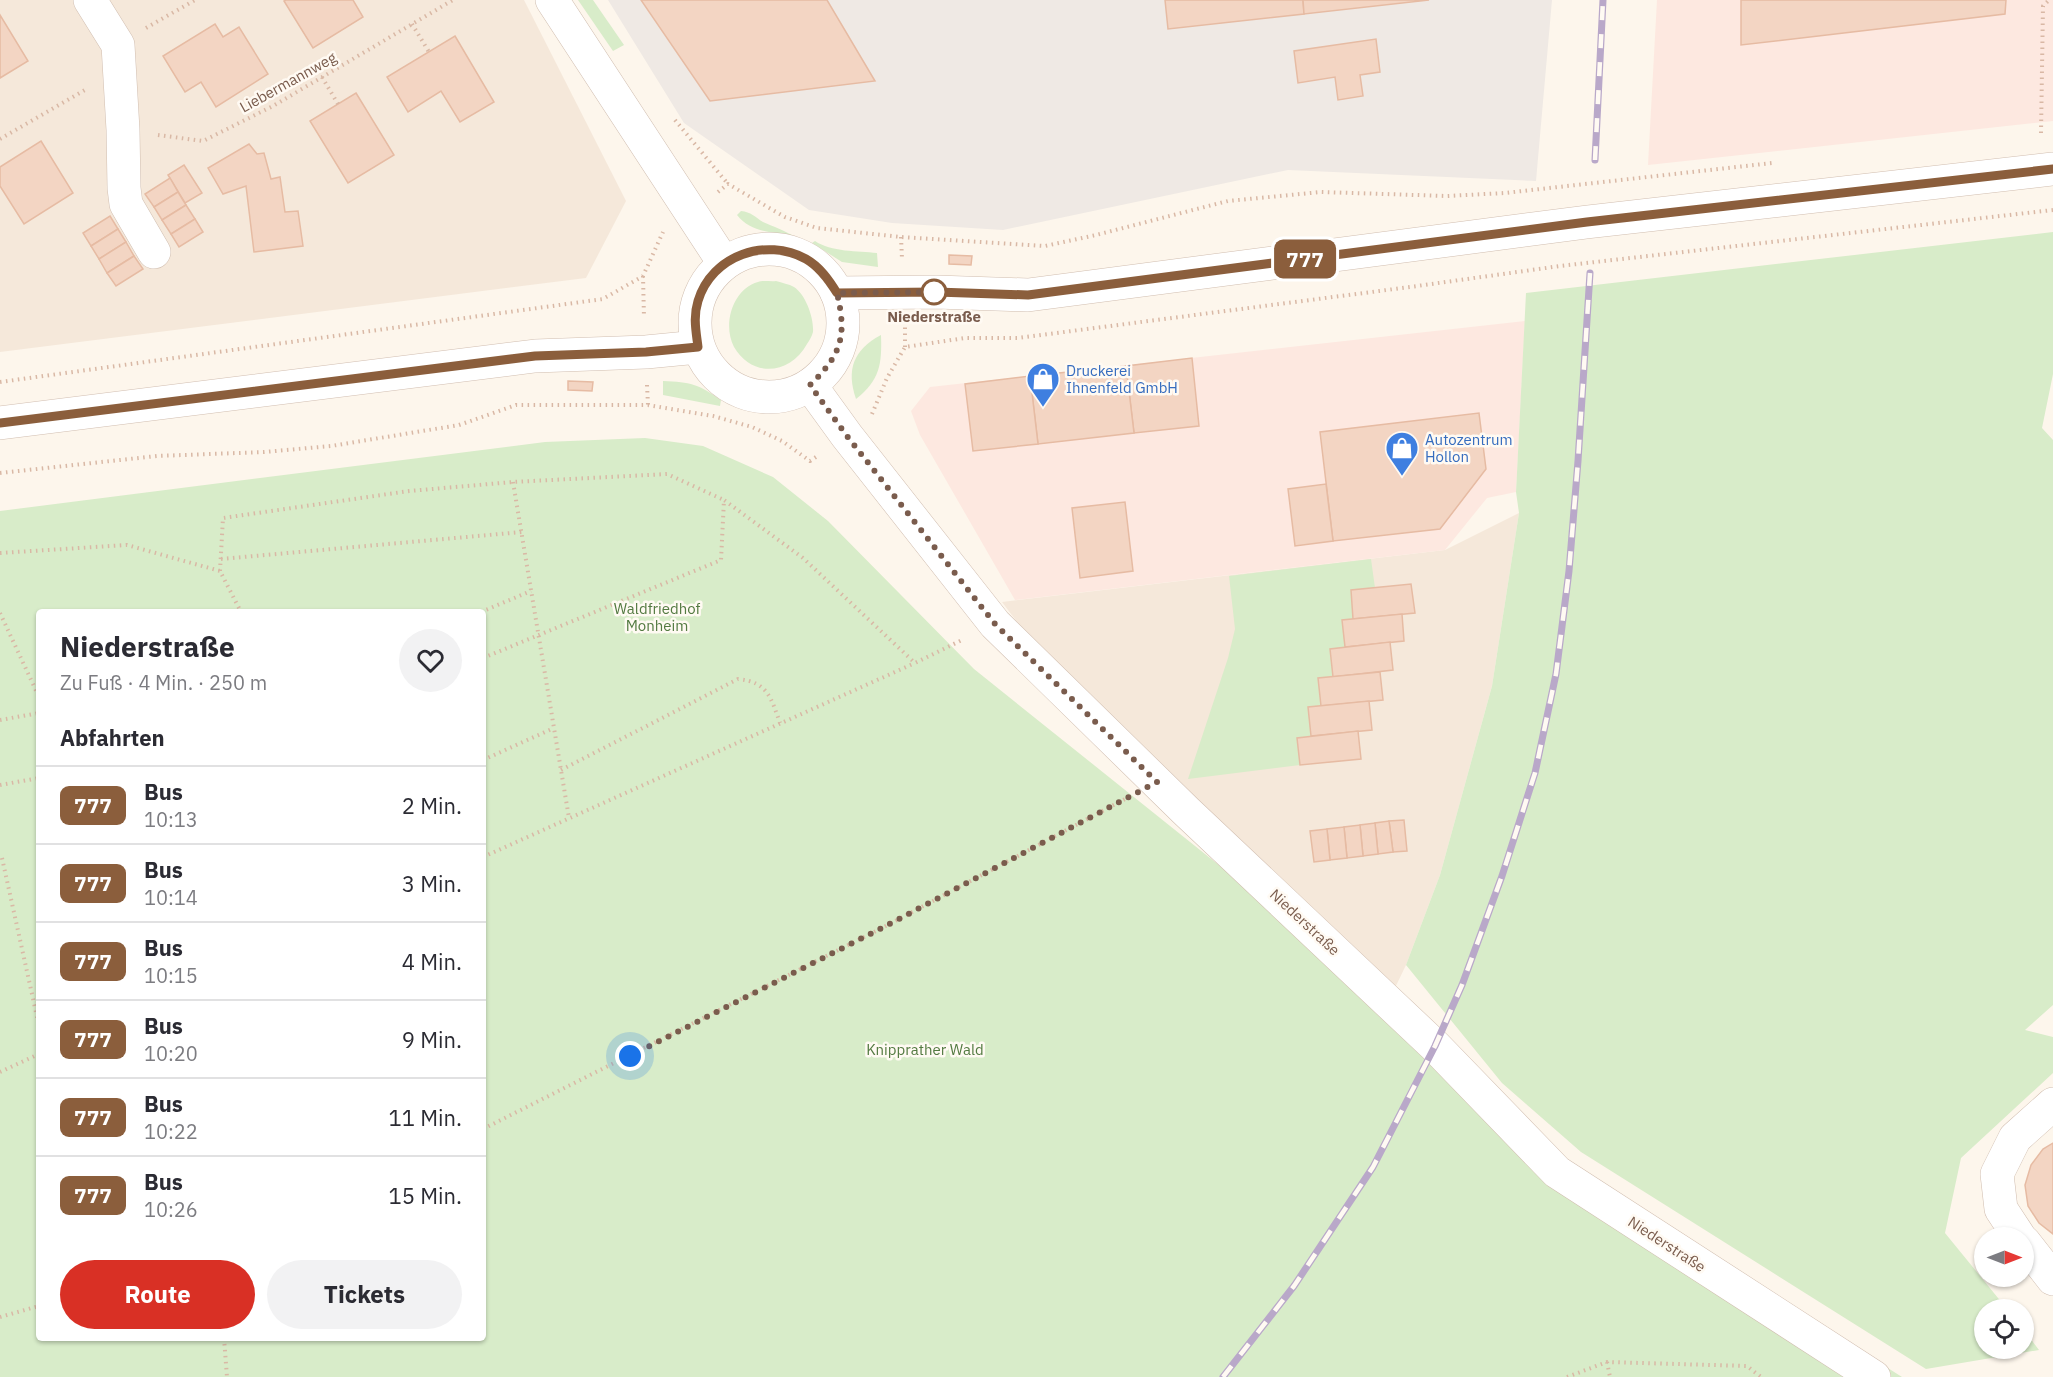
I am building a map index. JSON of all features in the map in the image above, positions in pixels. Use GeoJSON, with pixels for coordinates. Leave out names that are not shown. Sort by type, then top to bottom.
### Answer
{"type":"FeatureCollection","features":[{"type":"Feature","properties":{"kind":"street"},"geometry":{"type":"LineString","coordinates":[[90,0],[119,58],[126,204],[154,252]]}},
{"type":"Feature","properties":{"kind":"street"},"geometry":{"type":"LineString","coordinates":[[552,0],[724,263]]}},
{"type":"Feature","properties":{"kind":"street"},"geometry":{"type":"LineString","coordinates":[[837,293],[936,292],[1028,295],[1587,222],[2053,170]]}},
{"type":"Feature","properties":{"kind":"street"},"geometry":{"type":"LineString","coordinates":[[766,249],[788,251],[817,267],[825,274],[837,293],[843,318],[840,344],[829,367],[810,385],[790,394],[768,398],[745,394],[725,383],[708,367],[698,347],[694,324],[698,301],[708,280],[724,263],[744,253],[766,249]]}},
{"type":"Feature","properties":{"kind":"street"},"geometry":{"type":"LineString","coordinates":[[0,423],[535,356],[646,352],[698,347]]}},
{"type":"Feature","properties":{"kind":"street","name":"Niederstraße"},"geometry":{"type":"LineString","coordinates":[[810,385],[847,436],[995,624],[1157,782],[1436,1046],[1557,1172],[1874,1377]]}},
{"type":"Feature","properties":{"kind":"street"},"geometry":{"type":"LineString","coordinates":[[2013,1227],[2001,1209],[1997,1174],[2015,1138],[2053,1104]]}},
{"type":"Feature","properties":{"kind":"street"},"geometry":{"type":"LineString","coordinates":[[2034,1255],[2053,1279]]}},
{"type":"Feature","properties":{"kind":"path"},"geometry":{"type":"LineString","coordinates":[[0,139],[119,58],[195,0]]}},
{"type":"Feature","properties":{"kind":"path","name":"Liebermannweg"},"geometry":{"type":"LineString","coordinates":[[123,130],[203,141],[273,106],[453,0]]}},
{"type":"Feature","properties":{"kind":"path"},"geometry":{"type":"LineString","coordinates":[[2047,132],[2041,133],[2043,6],[2049,0]]}},
{"type":"Feature","properties":{"kind":"path"},"geometry":{"type":"LineString","coordinates":[[412,24],[429,52]]}},
{"type":"Feature","properties":{"kind":"path"},"geometry":{"type":"LineString","coordinates":[[322,78],[338,104]]}},
{"type":"Feature","properties":{"kind":"path"},"geometry":{"type":"LineString","coordinates":[[0,382],[603,299],[643,276],[661,234],[728,184],[785,217],[817,228],[901,237],[1045,246],[1228,201],[1321,192],[1447,195],[1505,193],[1779,162]]}},
{"type":"Feature","properties":{"kind":"path"},"geometry":{"type":"LineString","coordinates":[[0,473],[157,456],[264,452],[331,446],[459,424],[516,405],[648,405],[713,416],[752,427],[772,436],[810,461],[847,436],[873,414],[886,378],[905,347],[965,338],[1018,338],[1560,266],[2053,210]]}},
{"type":"Feature","properties":{"kind":"path"},"geometry":{"type":"LineString","coordinates":[[240,609],[220,571],[223,518],[409,491],[513,482],[667,474],[724,500],[803,558],[915,663]]}},
{"type":"Feature","properties":{"kind":"path"},"geometry":{"type":"LineString","coordinates":[[513,482],[569,819]]}},
{"type":"Feature","properties":{"kind":"path"},"geometry":{"type":"LineString","coordinates":[[486,657],[721,560],[724,500]]}},
{"type":"Feature","properties":{"kind":"path"},"geometry":{"type":"LineString","coordinates":[[220,559],[522,532]]}},
{"type":"Feature","properties":{"kind":"path"},"geometry":{"type":"LineString","coordinates":[[0,553],[127,545],[220,571]]}},
{"type":"Feature","properties":{"kind":"path"},"geometry":{"type":"LineString","coordinates":[[486,610],[531,591]]}},
{"type":"Feature","properties":{"kind":"path"},"geometry":{"type":"LineString","coordinates":[[0,613],[36,691]]}},
{"type":"Feature","properties":{"kind":"path"},"geometry":{"type":"LineString","coordinates":[[486,856],[915,663],[995,624]]}},
{"type":"Feature","properties":{"kind":"path"},"geometry":{"type":"LineString","coordinates":[[561,770],[738,679],[750,680],[762,686],[770,696],[780,723]]}},
{"type":"Feature","properties":{"kind":"path"},"geometry":{"type":"LineString","coordinates":[[0,720],[36,714]]}},
{"type":"Feature","properties":{"kind":"path"},"geometry":{"type":"LineString","coordinates":[[486,759],[554,728]]}},
{"type":"Feature","properties":{"kind":"path"},"geometry":{"type":"LineString","coordinates":[[0,785],[36,779]]}},
{"type":"Feature","properties":{"kind":"path"},"geometry":{"type":"LineString","coordinates":[[486,1127],[882,928],[1157,782]]}},
{"type":"Feature","properties":{"kind":"path"},"geometry":{"type":"LineString","coordinates":[[2,858],[36,1012]]}},
{"type":"Feature","properties":{"kind":"path"},"geometry":{"type":"LineString","coordinates":[[0,1072],[36,1055]]}},
{"type":"Feature","properties":{"kind":"path"},"geometry":{"type":"LineString","coordinates":[[0,1317],[36,1307]]}},
{"type":"Feature","properties":{"kind":"path"},"geometry":{"type":"LineString","coordinates":[[224,1341],[227,1377]]}},
{"type":"Feature","properties":{"kind":"path"},"geometry":{"type":"LineString","coordinates":[[1567,1377],[1607,1362],[1747,1366],[1761,1377]]}},
{"type":"Feature","properties":{"kind":"path"},"geometry":{"type":"LineString","coordinates":[[1607,1362],[1610,1377]]}},
{"type":"Feature","properties":{"kind":"shaded area"},"geometry":{"type":"Polygon","coordinates":[[[0,0],[524,0],[626,201],[586,278],[0,352],[0,0]]]}},
{"type":"Feature","properties":{"kind":"shaded area"},"geometry":{"type":"Polygon","coordinates":[[[608,0],[1552,0],[1536,181],[1288,170],[1003,230],[892,223],[809,210],[684,123],[608,0]]]}},
{"type":"Feature","properties":{"kind":"shaded area"},"geometry":{"type":"Polygon","coordinates":[[[1657,0],[2053,0],[2053,121],[1648,165],[1657,0]]]}},
{"type":"Feature","properties":{"kind":"shaded area"},"geometry":{"type":"Polygon","coordinates":[[[1525,321],[1516,492],[1487,498],[1445,550],[1015,600],[920,435],[911,411],[930,387],[1525,321]]]}},
{"type":"Feature","properties":{"kind":"shaded area"},"geometry":{"type":"Polygon","coordinates":[[[1519,513],[1492,686],[1440,875],[1406,965],[1393,992],[1032,642],[1002,602],[1445,550],[1519,513]]]}},
{"type":"Feature","properties":{"kind":"green space"},"geometry":{"type":"Polygon","coordinates":[[[578,0],[593,0],[624,45],[613,51],[578,0]]]}},
{"type":"Feature","properties":{"kind":"green space"},"geometry":{"type":"Polygon","coordinates":[[[741,211],[795,237],[756,229],[737,215],[741,211]]]}},
{"type":"Feature","properties":{"kind":"green space"},"geometry":{"type":"Polygon","coordinates":[[[2053,232],[2053,374],[2042,428],[2053,440],[2053,1005],[2025,1030],[2053,1037],[2053,1073],[1961,1158],[1945,1233],[1974,1269],[1974,1287],[1989,1287],[1999,1299],[1974,1299],[1974,1359],[1985,1359],[1926,1369],[1581,1152],[1502,1083],[1406,965],[1440,875],[1492,686],[1519,513],[1516,492],[1526,293],[2053,232]]]}},
{"type":"Feature","properties":{"kind":"green space"},"geometry":{"type":"Polygon","coordinates":[[[815,241],[837,249],[877,253],[878,267],[842,262],[812,243],[815,241]]]}},
{"type":"Feature","properties":{"kind":"green space"},"geometry":{"type":"Polygon","coordinates":[[[760,281],[776,281],[794,287],[802,295],[811,314],[813,332],[800,354],[791,362],[771,369],[761,368],[742,357],[734,347],[729,328],[730,318],[736,300],[749,286],[760,281]]]}},
{"type":"Feature","properties":{"kind":"green space"},"geometry":{"type":"Polygon","coordinates":[[[881,335],[878,371],[870,385],[856,399],[852,379],[854,362],[864,347],[881,335]]]}},
{"type":"Feature","properties":{"kind":"green space"},"geometry":{"type":"Polygon","coordinates":[[[663,381],[688,383],[700,387],[721,400],[720,406],[663,395],[663,381]]]}},
{"type":"Feature","properties":{"kind":"green space","name":"Knipprather Wald"},"geometry":{"type":"Polygon","coordinates":[[[645,438],[703,446],[773,477],[828,521],[974,669],[1230,874],[1559,1160],[1902,1377],[0,1377],[0,511],[545,442],[645,438]]]}},
{"type":"Feature","properties":{"kind":"green space"},"geometry":{"type":"Polygon","coordinates":[[[1371,559],[1375,588],[1351,590],[1353,619],[1342,620],[1345,647],[1330,649],[1333,677],[1321,706],[1308,708],[1311,736],[1297,738],[1300,765],[1188,779],[1228,658],[1235,629],[1229,576],[1371,559]]]}},
{"type":"Feature","properties":{"kind":"building"},"geometry":{"type":"Polygon","coordinates":[[[353,0],[363,17],[313,48],[284,1],[353,0]]]}},
{"type":"Feature","properties":{"kind":"building"},"geometry":{"type":"Polygon","coordinates":[[[641,0],[827,0],[875,81],[710,101],[641,0]]]}},
{"type":"Feature","properties":{"kind":"building"},"geometry":{"type":"Polygon","coordinates":[[[1165,0],[1303,0],[1304,14],[1168,29],[1165,0]]]}},
{"type":"Feature","properties":{"kind":"building"},"geometry":{"type":"Polygon","coordinates":[[[1303,0],[1429,0],[1304,14],[1303,0]]]}},
{"type":"Feature","properties":{"kind":"building"},"geometry":{"type":"Polygon","coordinates":[[[1741,0],[2006,0],[2005,14],[1741,45],[1741,0]]]}},
{"type":"Feature","properties":{"kind":"building"},"geometry":{"type":"Polygon","coordinates":[[[0,15],[28,61],[0,78],[0,15]]]}},
{"type":"Feature","properties":{"kind":"building"},"geometry":{"type":"Polygon","coordinates":[[[215,24],[223,37],[239,27],[268,74],[216,107],[201,82],[185,92],[163,56],[215,24]]]}},
{"type":"Feature","properties":{"kind":"building"},"geometry":{"type":"Polygon","coordinates":[[[455,36],[494,102],[460,122],[441,91],[408,112],[387,77],[455,36]]]}},
{"type":"Feature","properties":{"kind":"building"},"geometry":{"type":"Polygon","coordinates":[[[1376,39],[1380,72],[1360,75],[1363,96],[1338,100],[1335,77],[1298,83],[1294,51],[1376,39]]]}},
{"type":"Feature","properties":{"kind":"building"},"geometry":{"type":"Polygon","coordinates":[[[356,93],[394,155],[348,183],[310,121],[356,93]]]}},
{"type":"Feature","properties":{"kind":"building"},"geometry":{"type":"Polygon","coordinates":[[[41,141],[73,193],[24,224],[0,186],[0,167],[41,141]]]}},
{"type":"Feature","properties":{"kind":"building"},"geometry":{"type":"Polygon","coordinates":[[[249,144],[257,154],[264,153],[271,179],[280,177],[285,212],[298,211],[303,246],[254,252],[246,186],[223,194],[208,168],[249,144]]]}},
{"type":"Feature","properties":{"kind":"building"},"geometry":{"type":"Polygon","coordinates":[[[184,165],[202,193],[185,203],[168,175],[184,165]]]}},
{"type":"Feature","properties":{"kind":"building"},"geometry":{"type":"Polygon","coordinates":[[[170,178],[178,192],[154,207],[145,194],[170,178]]]}},
{"type":"Feature","properties":{"kind":"building"},"geometry":{"type":"Polygon","coordinates":[[[178,192],[186,205],[162,220],[154,207],[178,192]]]}},
{"type":"Feature","properties":{"kind":"building"},"geometry":{"type":"Polygon","coordinates":[[[186,205],[195,219],[171,234],[162,220],[186,205]]]}},
{"type":"Feature","properties":{"kind":"building"},"geometry":{"type":"Polygon","coordinates":[[[110,216],[118,229],[91,246],[83,233],[110,216]]]}},
{"type":"Feature","properties":{"kind":"building"},"geometry":{"type":"Polygon","coordinates":[[[195,219],[203,232],[179,247],[171,234],[195,219]]]}},
{"type":"Feature","properties":{"kind":"building"},"geometry":{"type":"Polygon","coordinates":[[[118,229],[126,242],[99,259],[91,246],[118,229]]]}},
{"type":"Feature","properties":{"kind":"building"},"geometry":{"type":"Polygon","coordinates":[[[126,242],[134,256],[107,273],[99,259],[126,242]]]}},
{"type":"Feature","properties":{"kind":"building","name":"Niederstraße"},"geometry":{"type":"Polygon","coordinates":[[[949,255],[972,256],[971,265],[949,264],[949,255]]]}},
{"type":"Feature","properties":{"kind":"building"},"geometry":{"type":"Polygon","coordinates":[[[134,256],[143,269],[116,286],[107,273],[134,256]]]}},
{"type":"Feature","properties":{"kind":"building"},"geometry":{"type":"Polygon","coordinates":[[[1192,358],[1199,426],[1134,433],[1126,366],[1192,358]]]}},
{"type":"Feature","properties":{"kind":"building"},"geometry":{"type":"Polygon","coordinates":[[[1126,366],[1134,433],[1038,444],[1030,376],[1126,366]]]}},
{"type":"Feature","properties":{"kind":"building"},"geometry":{"type":"Polygon","coordinates":[[[1030,376],[1038,444],[973,451],[965,384],[1030,376]]]}},
{"type":"Feature","properties":{"kind":"building"},"geometry":{"type":"Polygon","coordinates":[[[568,381],[593,382],[592,391],[568,390],[568,381]]]}},
{"type":"Feature","properties":{"kind":"building","name":"Autozentrum Hollon"},"geometry":{"type":"Polygon","coordinates":[[[1479,413],[1486,469],[1440,529],[1333,541],[1320,432],[1479,413]]]}},
{"type":"Feature","properties":{"kind":"building"},"geometry":{"type":"Polygon","coordinates":[[[1326,484],[1333,541],[1295,546],[1288,489],[1326,484]]]}},
{"type":"Feature","properties":{"kind":"building"},"geometry":{"type":"Polygon","coordinates":[[[1125,502],[1133,571],[1080,578],[1072,508],[1125,502]]]}},
{"type":"Feature","properties":{"kind":"building"},"geometry":{"type":"Polygon","coordinates":[[[1411,584],[1415,613],[1353,619],[1351,590],[1411,584]]]}},
{"type":"Feature","properties":{"kind":"building"},"geometry":{"type":"Polygon","coordinates":[[[1402,614],[1404,641],[1345,647],[1342,620],[1402,614]]]}},
{"type":"Feature","properties":{"kind":"building"},"geometry":{"type":"Polygon","coordinates":[[[1390,642],[1393,670],[1333,677],[1330,649],[1390,642]]]}},
{"type":"Feature","properties":{"kind":"building"},"geometry":{"type":"Polygon","coordinates":[[[1380,672],[1383,700],[1321,706],[1318,678],[1380,672]]]}},
{"type":"Feature","properties":{"kind":"building"},"geometry":{"type":"Polygon","coordinates":[[[1369,701],[1372,730],[1311,736],[1308,707],[1369,701]]]}},
{"type":"Feature","properties":{"kind":"building"},"geometry":{"type":"Polygon","coordinates":[[[1358,731],[1361,759],[1300,765],[1297,738],[1358,731]]]}},
{"type":"Feature","properties":{"kind":"building"},"geometry":{"type":"Polygon","coordinates":[[[1404,820],[1407,851],[1393,852],[1389,821],[1404,820]]]}},
{"type":"Feature","properties":{"kind":"building"},"geometry":{"type":"Polygon","coordinates":[[[1389,821],[1393,852],[1378,854],[1375,823],[1389,821]]]}},
{"type":"Feature","properties":{"kind":"building"},"geometry":{"type":"Polygon","coordinates":[[[1375,823],[1378,854],[1363,856],[1360,825],[1375,823]]]}},
{"type":"Feature","properties":{"kind":"building"},"geometry":{"type":"Polygon","coordinates":[[[1360,825],[1363,856],[1347,858],[1344,827],[1360,825]]]}},
{"type":"Feature","properties":{"kind":"building"},"geometry":{"type":"Polygon","coordinates":[[[1344,827],[1347,858],[1330,860],[1327,829],[1344,827]]]}},
{"type":"Feature","properties":{"kind":"building"},"geometry":{"type":"Polygon","coordinates":[[[1327,829],[1330,860],[1314,862],[1310,831],[1327,829]]]}},
{"type":"Feature","properties":{"kind":"building"},"geometry":{"type":"Polygon","coordinates":[[[2053,1143],[2053,1234],[2039,1223],[2028,1206],[2025,1185],[2031,1165],[2043,1149],[2053,1143]]]}},
{"type":"Feature","properties":{"kind":"railway"},"geometry":{"type":"LineString","coordinates":[[1595,160],[1603,0]]}},
{"type":"Feature","properties":{"kind":"railway"},"geometry":{"type":"LineString","coordinates":[[1223,1377],[1294,1286],[1373,1167],[1435,1046],[1462,985],[1502,876],[1535,773],[1556,674],[1569,571],[1590,273]]}},
{"type":"Feature","properties":{"kind":"bus line","name":"777"},"geometry":{"type":"LineString","coordinates":[[0,423],[535,356],[646,352],[698,347],[694,324],[698,301],[708,280],[724,263],[744,253],[766,249],[788,251],[808,260],[825,274],[837,293],[936,292],[1028,295],[1587,222],[2053,169]]}},
{"type":"Feature","properties":{"kind":"place","name":"Niederstraße"},"geometry":{"type":"Point","coordinates":[934,292]}},
{"type":"Feature","properties":{"kind":"place","name":"Druckerei Ihnenfeld GmbH"},"geometry":{"type":"Point","coordinates":[1043,408]}},
{"type":"Feature","properties":{"kind":"place","name":"Autozentrum Hollon"},"geometry":{"type":"Point","coordinates":[1402,477]}},
{"type":"Feature","properties":{"kind":"route"},"geometry":{"type":"LineString","coordinates":[[630,1056],[882,928],[1157,782],[995,624],[847,436],[810,385],[829,367],[840,344],[843,318],[837,293],[936,292],[934,292]]}},
{"type":"Feature","properties":{"kind":"park label","name":"Waldfriedhof Monheim"},"geometry":{"type":"Point","coordinates":[657,616]}}]}
